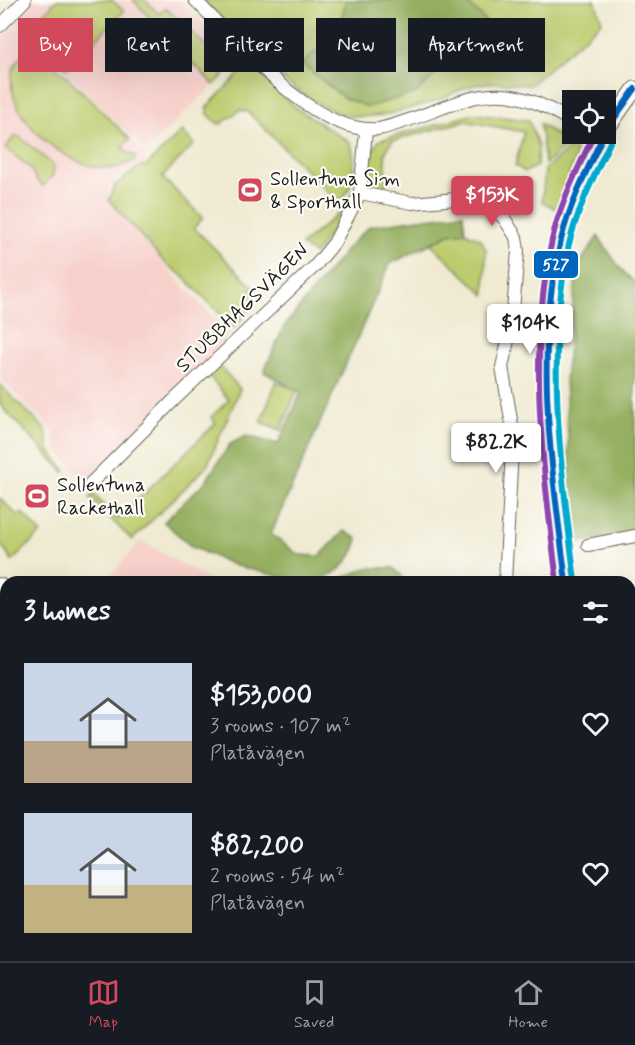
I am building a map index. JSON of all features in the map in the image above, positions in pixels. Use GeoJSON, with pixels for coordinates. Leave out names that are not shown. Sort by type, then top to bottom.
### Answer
{"type":"FeatureCollection","features":[{"type":"Feature","properties":{"kind":"street"},"geometry":{"type":"LineString","coordinates":[[0,26],[25,0]]}},
{"type":"Feature","properties":{"kind":"street"},"geometry":{"type":"LineString","coordinates":[[195,0],[306,105],[331,120],[366,130],[397,125],[484,94],[526,98],[562,117]]}},
{"type":"Feature","properties":{"kind":"street"},"geometry":{"type":"LineString","coordinates":[[616,112],[635,88]]}},
{"type":"Feature","properties":{"kind":"street","name":"STUBBHAGSVÄGEN"},"geometry":{"type":"LineString","coordinates":[[91,483],[181,393],[316,265],[345,224],[360,193],[366,130]]}},
{"type":"Feature","properties":{"kind":"street"},"geometry":{"type":"LineString","coordinates":[[565,576],[549,443],[546,362],[550,314],[561,240],[595,144]]}},
{"type":"Feature","properties":{"kind":"street"},"geometry":{"type":"LineString","coordinates":[[360,193],[412,203],[468,198],[481,200],[504,218],[516,237],[518,251],[512,323],[502,368],[513,431],[505,576]]}},
{"type":"Feature","properties":{"kind":"street"},"geometry":{"type":"LineString","coordinates":[[588,545],[635,536]]}},
{"type":"Feature","properties":{"kind":"shaded area"},"geometry":{"type":"Polygon","coordinates":[[[34,0],[179,0],[204,24],[204,72],[228,72],[145,150],[66,72],[93,72],[93,18],[18,18],[18,25],[14,21],[34,0]]]}},
{"type":"Feature","properties":{"kind":"shaded area"},"geometry":{"type":"Polygon","coordinates":[[[15,25],[18,28],[18,72],[63,72],[145,153],[145,162],[118,177],[109,188],[108,199],[173,275],[230,335],[85,483],[57,450],[53,431],[0,379],[0,41],[15,25]]]}},
{"type":"Feature","properties":{"kind":"shaded area"},"geometry":{"type":"Polygon","coordinates":[[[141,541],[202,576],[109,576],[141,541]]]}},
{"type":"Feature","properties":{"kind":"green space"},"geometry":{"type":"Polygon","coordinates":[[[57,0],[112,0],[124,11],[117,18],[105,18],[105,30],[93,43],[93,18],[40,18],[57,0]]]}},
{"type":"Feature","properties":{"kind":"green space"},"geometry":{"type":"Polygon","coordinates":[[[133,0],[145,0],[159,14],[166,8],[176,18],[150,18],[133,0]]]}},
{"type":"Feature","properties":{"kind":"green space"},"geometry":{"type":"Polygon","coordinates":[[[203,0],[595,0],[602,22],[545,72],[545,18],[408,18],[408,72],[545,72],[530,85],[500,82],[478,84],[435,101],[381,115],[362,117],[332,110],[311,99],[275,72],[304,72],[304,18],[221,18],[203,0]]]}},
{"type":"Feature","properties":{"kind":"green space"},"geometry":{"type":"Polygon","coordinates":[[[346,0],[465,0],[483,18],[408,18],[408,72],[438,72],[416,93],[368,107],[344,98],[304,66],[304,62],[316,51],[316,72],[396,72],[396,18],[342,18],[346,0]]]}},
{"type":"Feature","properties":{"kind":"green space"},"geometry":{"type":"Polygon","coordinates":[[[192,33],[204,44],[204,72],[227,72],[214,85],[192,62],[192,33]]]}},
{"type":"Feature","properties":{"kind":"green space"},"geometry":{"type":"Polygon","coordinates":[[[18,60],[18,72],[62,72],[130,139],[123,146],[124,150],[136,157],[134,161],[112,168],[95,167],[60,152],[29,124],[18,107],[12,90],[13,69],[18,60]]]}},
{"type":"Feature","properties":{"kind":"green space"},"geometry":{"type":"Polygon","coordinates":[[[241,72],[258,72],[296,108],[351,143],[353,175],[344,197],[339,203],[248,112],[240,110],[221,124],[207,113],[207,107],[241,72]]]}},
{"type":"Feature","properties":{"kind":"green space"},"geometry":{"type":"Polygon","coordinates":[[[474,114],[529,120],[538,146],[537,166],[525,172],[515,166],[524,132],[465,121],[392,141],[385,153],[387,184],[378,191],[373,190],[367,182],[372,154],[380,140],[474,114]]]}},
{"type":"Feature","properties":{"kind":"green space"},"geometry":{"type":"Polygon","coordinates":[[[540,124],[562,138],[562,144],[568,144],[545,164],[540,124]]]}},
{"type":"Feature","properties":{"kind":"green space"},"geometry":{"type":"Polygon","coordinates":[[[182,131],[194,144],[162,177],[203,218],[194,228],[254,288],[251,290],[258,299],[234,328],[183,276],[165,263],[109,200],[115,185],[142,165],[145,167],[182,131]]]}},
{"type":"Feature","properties":{"kind":"green space"},"geometry":{"type":"Polygon","coordinates":[[[15,136],[20,137],[54,166],[53,175],[43,186],[37,181],[30,168],[5,148],[15,136]]]}},
{"type":"Feature","properties":{"kind":"green space"},"geometry":{"type":"Polygon","coordinates":[[[571,147],[575,151],[575,159],[556,209],[542,202],[545,169],[571,147]]]}},
{"type":"Feature","properties":{"kind":"green space"},"geometry":{"type":"Polygon","coordinates":[[[463,213],[465,232],[449,234],[390,264],[271,534],[299,555],[320,556],[344,531],[358,539],[355,548],[345,564],[328,576],[278,576],[236,566],[192,547],[164,522],[206,481],[230,444],[246,436],[278,444],[301,393],[264,372],[283,328],[350,245],[370,226],[463,213]]]}},
{"type":"Feature","properties":{"kind":"green space"},"geometry":{"type":"Polygon","coordinates":[[[338,214],[341,216],[316,253],[314,254],[301,245],[338,214]]]}},
{"type":"Feature","properties":{"kind":"green space"},"geometry":{"type":"Polygon","coordinates":[[[465,232],[481,239],[486,250],[485,295],[431,244],[449,234],[465,232]]]}},
{"type":"Feature","properties":{"kind":"green space"},"geometry":{"type":"Polygon","coordinates":[[[598,236],[619,267],[635,283],[635,534],[579,542],[571,497],[565,380],[577,267],[598,236]]]}},
{"type":"Feature","properties":{"kind":"green space"},"geometry":{"type":"Polygon","coordinates":[[[219,365],[240,389],[207,466],[132,540],[90,498],[93,494],[118,519],[216,423],[211,417],[229,400],[209,376],[219,365]]]}},
{"type":"Feature","properties":{"kind":"green space"},"geometry":{"type":"Polygon","coordinates":[[[276,382],[297,390],[281,430],[261,422],[276,382]]]}},
{"type":"Feature","properties":{"kind":"green space"},"geometry":{"type":"Polygon","coordinates":[[[0,385],[46,430],[49,450],[66,471],[64,472],[0,405],[0,385]]]}},
{"type":"Feature","properties":{"kind":"green space"},"geometry":{"type":"Polygon","coordinates":[[[0,498],[18,516],[22,513],[41,533],[12,561],[0,543],[0,498]]]}},
{"type":"Feature","properties":{"kind":"green space"},"geometry":{"type":"Polygon","coordinates":[[[367,568],[393,568],[402,576],[348,576],[367,568]]]}},
{"type":"Feature","properties":{"kind":"transit line","name":"527"},"geometry":{"type":"LineString","coordinates":[[616,116],[635,89]]}},
{"type":"Feature","properties":{"kind":"transit line"},"geometry":{"type":"LineString","coordinates":[[556,576],[540,411],[540,326],[544,283],[555,226],[589,144]]}},
{"type":"Feature","properties":{"kind":"transit line","name":"527"},"geometry":{"type":"LineString","coordinates":[[565,576],[555,497],[548,411],[548,325],[561,240],[569,213],[599,144]]}},
{"type":"Feature","properties":{"kind":"transit line"},"geometry":{"type":"LineString","coordinates":[[574,576],[558,412],[558,328],[569,244],[577,217],[609,144]]}},
{"type":"Feature","properties":{"kind":"place","name":"Sollentuna Sim & Sporthall"},"geometry":{"type":"Point","coordinates":[250,190]}},
{"type":"Feature","properties":{"kind":"place","name":"Sollentuna Rackethall"},"geometry":{"type":"Point","coordinates":[37,496]}}]}
